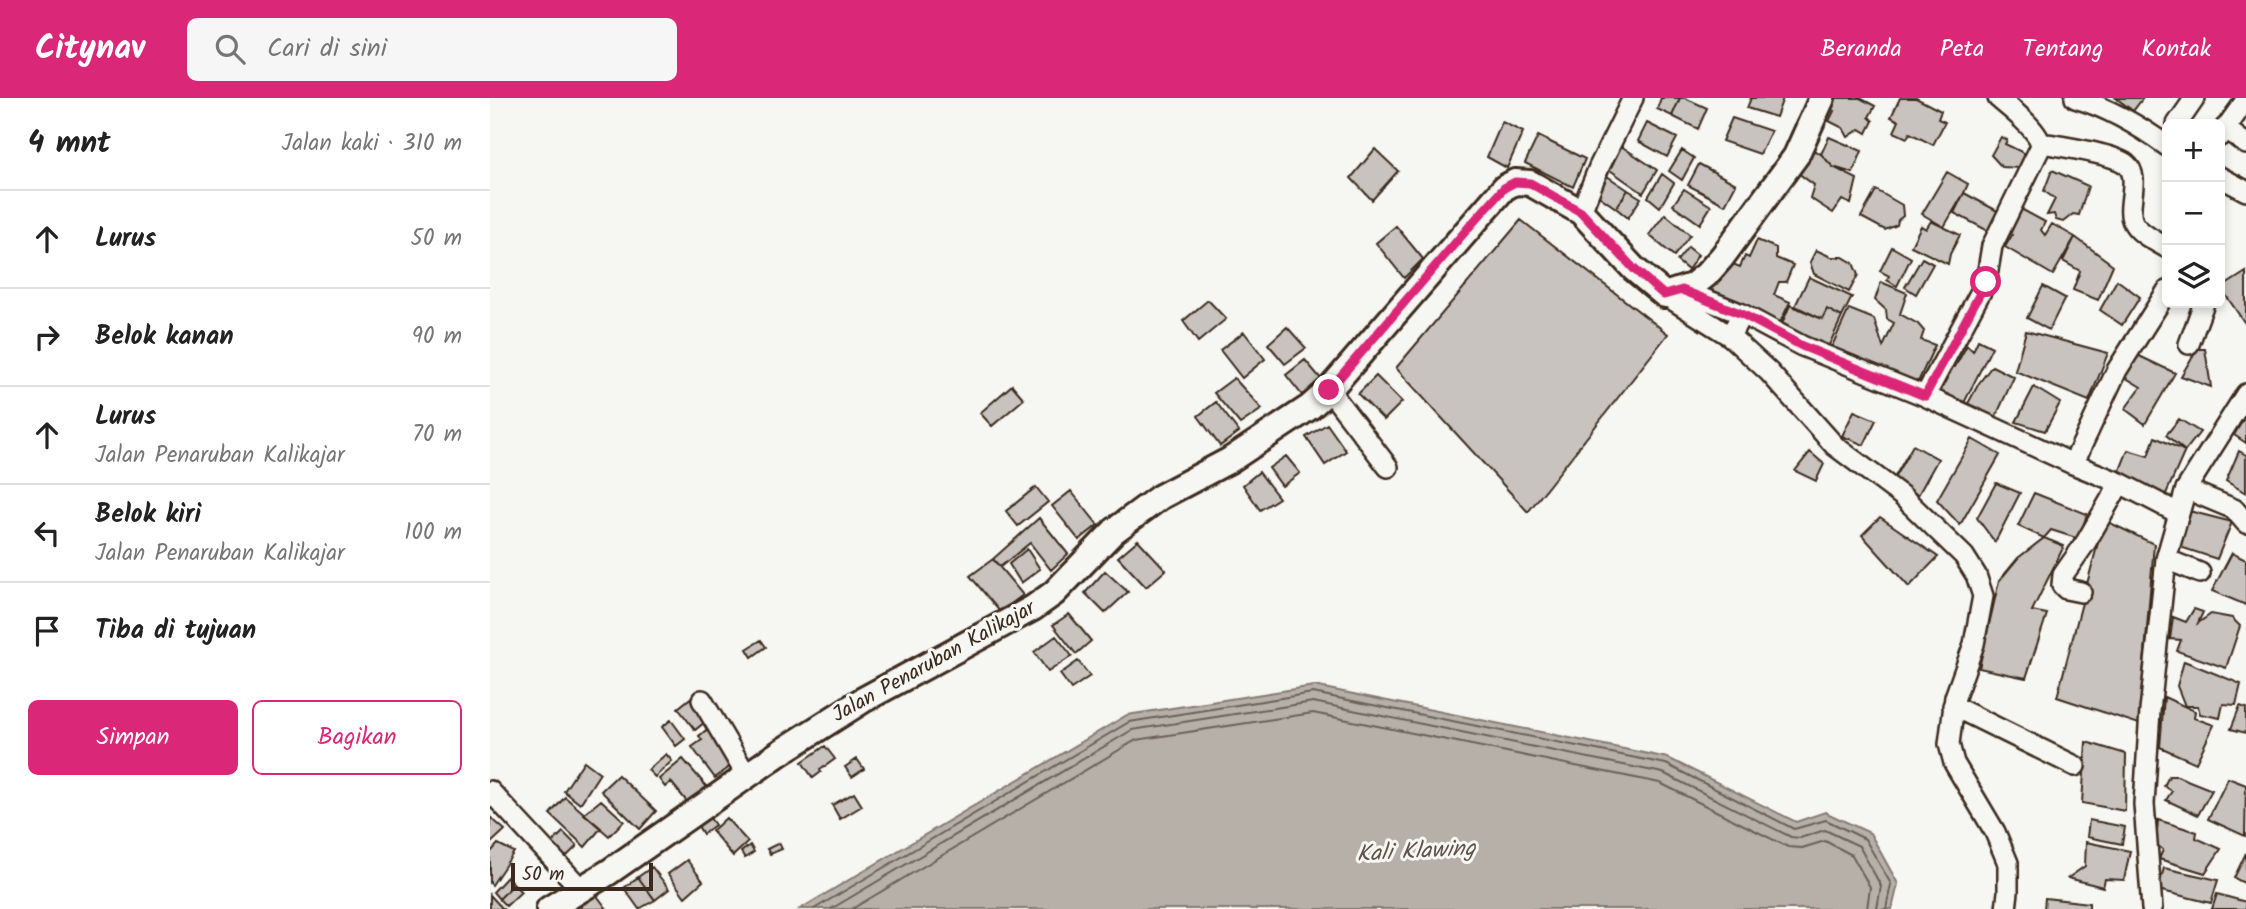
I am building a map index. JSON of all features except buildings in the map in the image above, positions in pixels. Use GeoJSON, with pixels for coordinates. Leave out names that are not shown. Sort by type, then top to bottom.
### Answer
{"type":"FeatureCollection","features":[{"type":"Feature","properties":{"kind":"street"},"geometry":{"type":"LineString","coordinates":[[1581,212],[1599,167],[1633,98]]}},
{"type":"Feature","properties":{"kind":"street"},"geometry":{"type":"LineString","coordinates":[[1673,293],[1706,275],[1739,236],[1796,156],[1822,98]]}},
{"type":"Feature","properties":{"kind":"street"},"geometry":{"type":"LineString","coordinates":[[1998,98],[2027,124],[2042,143],[2110,157],[2126,163],[2132,180],[2132,220],[2139,230],[2162,245]]}},
{"type":"Feature","properties":{"kind":"street"},"geometry":{"type":"LineString","coordinates":[[2076,98],[2098,105],[2162,140]]}},
{"type":"Feature","properties":{"kind":"street"},"geometry":{"type":"LineString","coordinates":[[2179,119],[2194,98]]}},
{"type":"Feature","properties":{"kind":"street"},"geometry":{"type":"LineString","coordinates":[[2225,128],[2246,100]]}},
{"type":"Feature","properties":{"kind":"street"},"geometry":{"type":"LineString","coordinates":[[2225,134],[2246,144]]}},
{"type":"Feature","properties":{"kind":"street"},"geometry":{"type":"LineString","coordinates":[[1925,396],[1986,282],[1992,246],[2042,143]]}},
{"type":"Feature","properties":{"kind":"street"},"geometry":{"type":"LineString","coordinates":[[2225,180],[2246,191]]}},
{"type":"Feature","properties":{"kind":"street","name":"Jalan Penaruban Kalikajar"},"geometry":{"type":"LineString","coordinates":[[549,909],[781,752],[863,700],[1032,608],[1054,593],[1114,531],[1160,497],[1230,460],[1310,407],[1329,390],[1504,188],[1515,182],[1530,183],[1581,212],[1634,269],[1673,293]]}},
{"type":"Feature","properties":{"kind":"street"},"geometry":{"type":"LineString","coordinates":[[1673,293],[1742,314],[1802,346],[1925,396],[2120,483],[2179,513]]}},
{"type":"Feature","properties":{"kind":"street"},"geometry":{"type":"LineString","coordinates":[[1673,293],[1730,336],[1769,372],[1835,446],[1902,496],[1964,556],[1976,575],[1983,596],[1974,644],[1953,706],[1949,744],[1954,764],[1995,832],[2008,863],[2006,909]]}},
{"type":"Feature","properties":{"kind":"street"},"geometry":{"type":"LineString","coordinates":[[2073,464],[2117,370],[2162,299]]}},
{"type":"Feature","properties":{"kind":"street"},"geometry":{"type":"LineString","coordinates":[[2189,344],[2202,308]]}},
{"type":"Feature","properties":{"kind":"street"},"geometry":{"type":"LineString","coordinates":[[1730,336],[1742,314]]}},
{"type":"Feature","properties":{"kind":"street"},"geometry":{"type":"LineString","coordinates":[[1329,390],[1388,467]]}},
{"type":"Feature","properties":{"kind":"street"},"geometry":{"type":"LineString","coordinates":[[2152,909],[2144,804],[2150,711],[2166,559],[2186,489],[2245,399]]}},
{"type":"Feature","properties":{"kind":"street"},"geometry":{"type":"LineString","coordinates":[[2081,592],[2066,589],[2062,585],[2063,575],[2086,542],[2120,483]]}},
{"type":"Feature","properties":{"kind":"street"},"geometry":{"type":"LineString","coordinates":[[2186,489],[2234,509],[2246,523]]}},
{"type":"Feature","properties":{"kind":"street"},"geometry":{"type":"LineString","coordinates":[[2166,559],[2200,573]]}},
{"type":"Feature","properties":{"kind":"street"},"geometry":{"type":"LineString","coordinates":[[702,700],[747,776]]}},
{"type":"Feature","properties":{"kind":"street"},"geometry":{"type":"LineString","coordinates":[[1953,706],[2075,766]]}},
{"type":"Feature","properties":{"kind":"street"},"geometry":{"type":"LineString","coordinates":[[490,791],[581,889]]}},
{"type":"Feature","properties":{"kind":"water","name":"Kali Klawing"},"geometry":{"type":"Polygon","coordinates":[[[1314,686],[1668,758],[1796,822],[1825,812],[1870,833],[1898,884],[1892,909],[800,909],[1127,715],[1314,686]]]}},
{"type":"Feature","properties":{"kind":"route"},"geometry":{"type":"LineString","coordinates":[[1329,390],[1469,227],[1504,188],[1515,182],[1530,183],[1581,212],[1634,269],[1664,295],[1682,290],[1742,314],[1802,346],[1925,396],[1986,282]]}}]}
